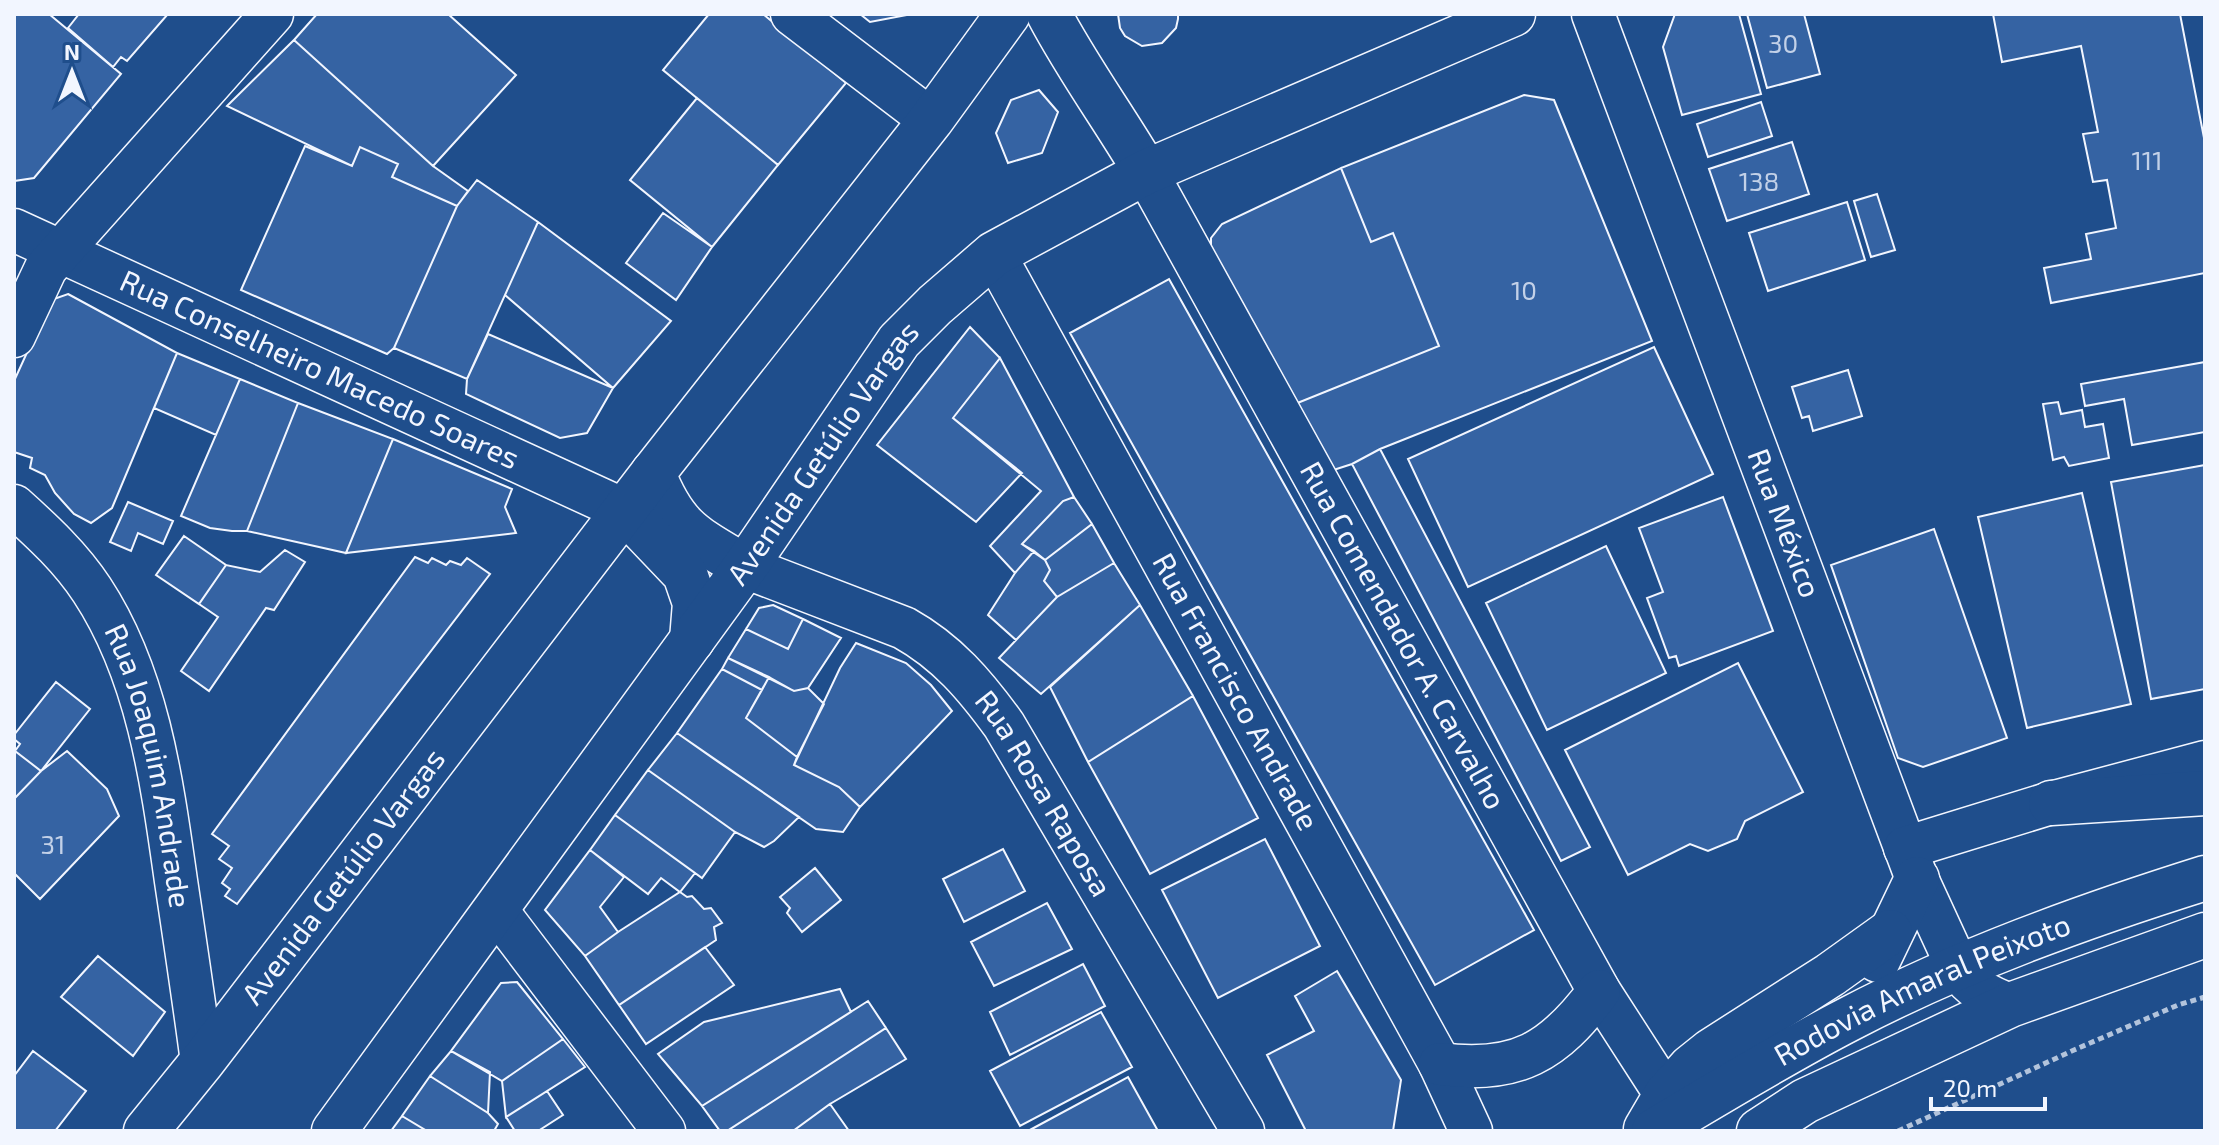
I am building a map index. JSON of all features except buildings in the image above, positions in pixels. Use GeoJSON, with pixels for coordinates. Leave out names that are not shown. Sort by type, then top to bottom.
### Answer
{"type":"FeatureCollection","features":[{"type":"Feature","properties":{"kind":"main road","name":"Avenida Getúlio Vargas"},"geometry":{"type":"LineString","coordinates":[[146,1131],[624,510],[931,120],[1008,14]]}},
{"type":"Feature","properties":{"kind":"main road"},"geometry":{"type":"LineString","coordinates":[[1049,14],[1068,50],[1146,172]]}},
{"type":"Feature","properties":{"kind":"main road","name":"Avenida Getúlio Vargas"},"geometry":{"type":"LineString","coordinates":[[334,1131],[745,567],[899,341],[935,305],[994,254],[1146,172],[1513,14]]}},
{"type":"Feature","properties":{"kind":"main road"},"geometry":{"type":"LineString","coordinates":[[653,473],[664,502],[689,532],[745,567]]}},
{"type":"Feature","properties":{"kind":"main road"},"geometry":{"type":"LineString","coordinates":[[624,510],[685,574],[695,603],[692,640]]}},
{"type":"Feature","properties":{"kind":"main road"},"geometry":{"type":"LineString","coordinates":[[2051,803],[2205,793]]}},
{"type":"Feature","properties":{"kind":"main road"},"geometry":{"type":"LineString","coordinates":[[1851,1018],[1890,932],[1911,864]]}},
{"type":"Feature","properties":{"kind":"main road","name":"Rodovia Amaral Peixoto"},"geometry":{"type":"LineString","coordinates":[[1655,1119],[1851,1018],[1958,968],[2115,906],[2205,878]]}},
{"type":"Feature","properties":{"kind":"main road"},"geometry":{"type":"LineString","coordinates":[[1655,1119],[1691,1067],[1711,1051],[1830,975],[1890,932]]}},
{"type":"Feature","properties":{"kind":"main road","name":"Rodovia Amaral Peixoto"},"geometry":{"type":"LineString","coordinates":[[1759,1131],[1805,1101],[2010,1005],[2205,935]]}},
{"type":"Feature","properties":{"kind":"street"},"geometry":{"type":"LineString","coordinates":[[14,336],[46,268],[272,14]]}},
{"type":"Feature","properties":{"kind":"street"},"geometry":{"type":"LineString","coordinates":[[792,14],[931,120]]}},
{"type":"Feature","properties":{"kind":"street","name":"Rua México"},"geometry":{"type":"LineString","coordinates":[[1593,14],[1911,864],[1966,980],[1979,991],[2010,1005]]}},
{"type":"Feature","properties":{"kind":"street","name":"Rua Comendador A. Carvalho"},"geometry":{"type":"LineString","coordinates":[[1146,172],[1599,991],[1655,1119]]}},
{"type":"Feature","properties":{"kind":"street","name":"Rua Conselheiro Macedo Soares"},"geometry":{"type":"LineString","coordinates":[[14,230],[624,510]]}},
{"type":"Feature","properties":{"kind":"street","name":"Rua Francisco Andrade"},"geometry":{"type":"LineString","coordinates":[[994,254],[1440,1064],[1471,1131]]}},
{"type":"Feature","properties":{"kind":"street","name":"Rua Joaquim Andrade"},"geometry":{"type":"LineString","coordinates":[[14,506],[57,545],[93,591],[126,656],[147,717],[167,819],[202,1062]]}},
{"type":"Feature","properties":{"kind":"street","name":"Rua Rosa Raposa"},"geometry":{"type":"LineString","coordinates":[[745,567],[904,628],[927,641],[973,683],[1004,725],[1243,1131]]}},
{"type":"Feature","properties":{"kind":"street"},"geometry":{"type":"LineString","coordinates":[[1911,864],[2051,803],[2205,762]]}},
{"type":"Feature","properties":{"kind":"street"},"geometry":{"type":"LineString","coordinates":[[497,911],[664,1131]]}},
{"type":"Feature","properties":{"kind":"street"},"geometry":{"type":"LineString","coordinates":[[1440,1064],[1470,1068],[1500,1065],[1528,1056],[1554,1041],[1576,1022],[1599,991]]}},
{"type":"Feature","properties":{"kind":"path"},"geometry":{"type":"LineString","coordinates":[[1898,1131],[2074,1050],[2178,1005],[2205,997]]}}]}
